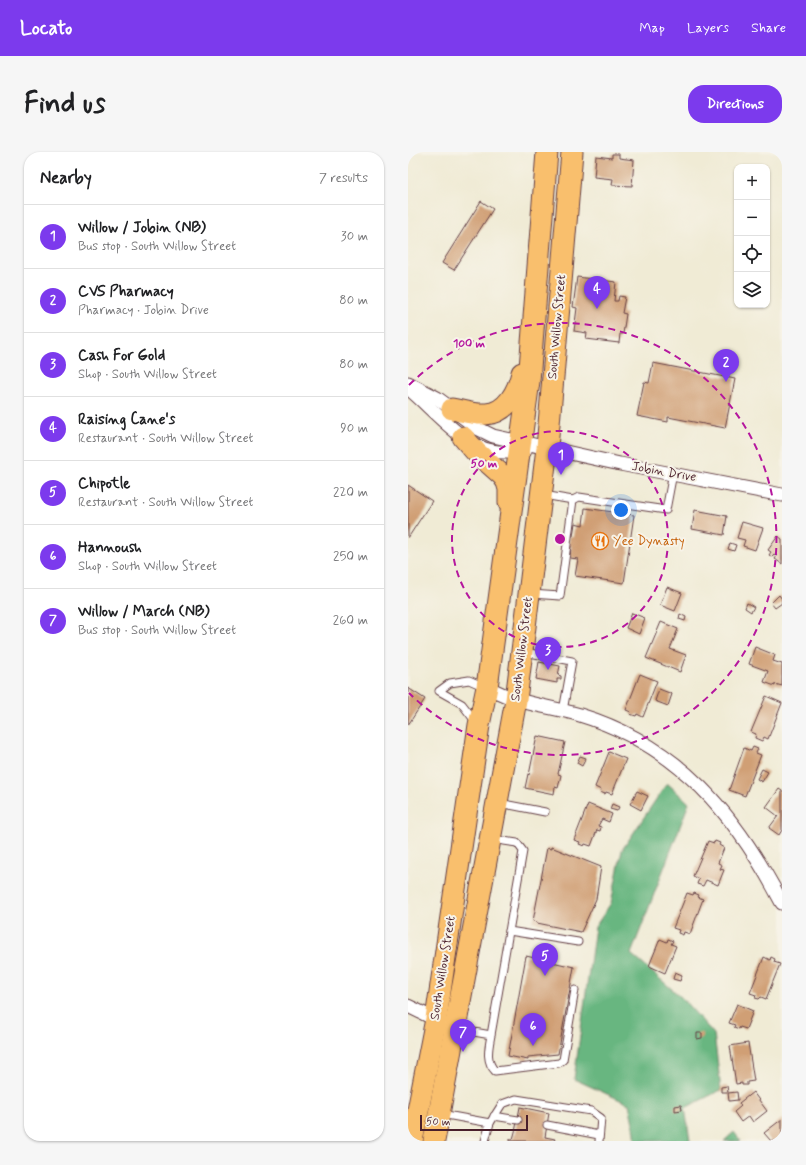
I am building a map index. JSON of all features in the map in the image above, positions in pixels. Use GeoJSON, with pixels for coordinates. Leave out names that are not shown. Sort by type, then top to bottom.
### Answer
{"type":"FeatureCollection","features":[{"type":"Feature","properties":{"kind":"main road","name":"South Willow Street"},"geometry":{"type":"LineString","coordinates":[[412,1141],[436,1019],[479,725],[487,688],[520,447],[534,319],[547,152]]}},
{"type":"Feature","properties":{"kind":"main road","name":"South Willow Street"},"geometry":{"type":"LineString","coordinates":[[434,1141],[516,700],[547,448],[572,152]]}},
{"type":"Feature","properties":{"kind":"main road"},"geometry":{"type":"LineString","coordinates":[[452,409],[470,413],[488,414],[496,412],[509,401],[517,391],[534,319]]}},
{"type":"Feature","properties":{"kind":"main road"},"geometry":{"type":"LineString","coordinates":[[463,437],[476,452],[503,476],[507,482],[509,489],[509,526]]}},
{"type":"Feature","properties":{"kind":"street"},"geometry":{"type":"LineString","coordinates":[[408,383],[437,398],[479,429],[520,447]]}},
{"type":"Feature","properties":{"kind":"street"},"geometry":{"type":"LineString","coordinates":[[408,388],[463,437],[479,446],[492,451],[520,447]]}},
{"type":"Feature","properties":{"kind":"street","name":"Jobin Drive"},"geometry":{"type":"LineString","coordinates":[[520,447],[547,448],[620,464],[782,495]]}},
{"type":"Feature","properties":{"kind":"street"},"geometry":{"type":"LineString","coordinates":[[487,688],[516,700],[580,715],[627,733],[656,751],[683,771],[708,793],[730,818],[750,846],[782,903]]}},
{"type":"Feature","properties":{"kind":"street"},"geometry":{"type":"LineString","coordinates":[[408,1006],[455,1029]]}},
{"type":"Feature","properties":{"kind":"lane"},"geometry":{"type":"LineString","coordinates":[[541,495],[573,500],[580,497],[666,510],[673,473]]}},
{"type":"Feature","properties":{"kind":"lane"},"geometry":{"type":"LineString","coordinates":[[529,594],[560,596],[573,500]]}},
{"type":"Feature","properties":{"kind":"lane"},"geometry":{"type":"LineString","coordinates":[[522,652],[572,661],[563,711]]}},
{"type":"Feature","properties":{"kind":"lane"},"geometry":{"type":"LineString","coordinates":[[479,725],[462,704],[439,691],[450,683],[469,680],[487,688]]}},
{"type":"Feature","properties":{"kind":"lane"},"geometry":{"type":"LineString","coordinates":[[497,802],[545,812]]}},
{"type":"Feature","properties":{"kind":"lane"},"geometry":{"type":"LineString","coordinates":[[490,839],[517,843],[523,851],[491,1035],[488,1056],[490,1066],[495,1071],[559,1063],[563,1060],[575,990]]}},
{"type":"Feature","properties":{"kind":"lane"},"geometry":{"type":"LineString","coordinates":[[509,931],[578,942]]}},
{"type":"Feature","properties":{"kind":"lane"},"geometry":{"type":"LineString","coordinates":[[455,1029],[491,1035]]}},
{"type":"Feature","properties":{"kind":"lane"},"geometry":{"type":"LineString","coordinates":[[485,1141],[490,1123],[502,1104],[516,1099],[591,1111],[601,1118],[599,1138],[547,1125]]}},
{"type":"Feature","properties":{"kind":"lane"},"geometry":{"type":"LineString","coordinates":[[439,1114],[490,1123]]}},
{"type":"Feature","properties":{"kind":"lane"},"geometry":{"type":"LineString","coordinates":[[494,1116],[518,1120]]}},
{"type":"Feature","properties":{"kind":"green space"},"geometry":{"type":"Polygon","coordinates":[[[667,783],[689,803],[631,954],[681,997],[714,1034],[721,1090],[685,1108],[690,1141],[635,1141],[635,1133],[629,1104],[574,1079],[595,927],[611,903],[622,850],[667,783]]]}},
{"type":"Feature","properties":{"kind":"green space"},"geometry":{"type":"Polygon","coordinates":[[[734,1132],[741,1141],[724,1141],[734,1132]]]}},
{"type":"Feature","properties":{"kind":"building"},"geometry":{"type":"Polygon","coordinates":[[[612,154],[619,154],[619,158],[634,160],[632,186],[612,185],[613,179],[594,177],[596,156],[612,158],[612,154]]]}},
{"type":"Feature","properties":{"kind":"building"},"geometry":{"type":"Polygon","coordinates":[[[481,201],[493,209],[454,270],[442,263],[481,201]]]}},
{"type":"Feature","properties":{"kind":"building"},"geometry":{"type":"Polygon","coordinates":[[[577,277],[616,282],[614,301],[618,301],[619,296],[625,297],[622,313],[626,314],[623,334],[620,334],[619,343],[586,339],[587,333],[574,331],[577,308],[573,307],[577,277]]]}},
{"type":"Feature","properties":{"kind":"building"},"geometry":{"type":"Polygon","coordinates":[[[653,363],[735,379],[725,428],[668,417],[668,422],[637,416],[644,382],[649,383],[653,363]]]}},
{"type":"Feature","properties":{"kind":"building"},"geometry":{"type":"Polygon","coordinates":[[[408,485],[432,501],[408,538],[408,485]]]}},
{"type":"Feature","properties":{"kind":"building","name":"Yee Dynasty"},"geometry":{"type":"Polygon","coordinates":[[[585,508],[634,515],[624,583],[575,576],[578,559],[570,558],[571,546],[568,546],[570,536],[573,536],[575,523],[583,525],[585,508]]]}},
{"type":"Feature","properties":{"kind":"building"},"geometry":{"type":"Polygon","coordinates":[[[695,510],[727,516],[724,535],[692,529],[695,510]]]}},
{"type":"Feature","properties":{"kind":"building"},"geometry":{"type":"Polygon","coordinates":[[[742,522],[763,528],[755,550],[743,546],[745,540],[737,538],[742,522]]]}},
{"type":"Feature","properties":{"kind":"building"},"geometry":{"type":"Polygon","coordinates":[[[778,536],[782,539],[782,564],[775,559],[777,556],[775,554],[772,557],[769,555],[771,552],[768,550],[778,536]]]}},
{"type":"Feature","properties":{"kind":"building"},"geometry":{"type":"Polygon","coordinates":[[[730,543],[736,545],[734,551],[728,549],[730,543]]]}},
{"type":"Feature","properties":{"kind":"building"},"geometry":{"type":"Polygon","coordinates":[[[667,587],[682,593],[675,611],[660,605],[667,587]]]}},
{"type":"Feature","properties":{"kind":"building"},"geometry":{"type":"Polygon","coordinates":[[[779,595],[782,599],[782,603],[775,608],[771,603],[779,595]]]}},
{"type":"Feature","properties":{"kind":"building"},"geometry":{"type":"Polygon","coordinates":[[[747,603],[754,607],[751,612],[745,608],[747,603]]]}},
{"type":"Feature","properties":{"kind":"building"},"geometry":{"type":"Polygon","coordinates":[[[632,613],[645,618],[639,634],[626,628],[632,613]]]}},
{"type":"Feature","properties":{"kind":"building"},"geometry":{"type":"Polygon","coordinates":[[[680,614],[686,617],[685,621],[679,619],[680,614]]]}},
{"type":"Feature","properties":{"kind":"building"},"geometry":{"type":"Polygon","coordinates":[[[661,622],[678,629],[670,649],[686,655],[680,672],[646,658],[661,622]]]}},
{"type":"Feature","properties":{"kind":"building"},"geometry":{"type":"Polygon","coordinates":[[[755,647],[775,655],[773,661],[782,664],[782,686],[775,684],[775,686],[764,682],[768,671],[749,664],[755,647]]]}},
{"type":"Feature","properties":{"kind":"building"},"geometry":{"type":"Polygon","coordinates":[[[539,662],[560,666],[558,675],[561,676],[561,679],[557,679],[557,683],[536,679],[539,662]]]}},
{"type":"Feature","properties":{"kind":"building"},"geometry":{"type":"Polygon","coordinates":[[[640,674],[657,681],[643,717],[637,714],[636,716],[630,714],[631,712],[626,710],[640,674]]]}},
{"type":"Feature","properties":{"kind":"building"},"geometry":{"type":"Polygon","coordinates":[[[408,688],[425,699],[408,725],[408,688]]]}},
{"type":"Feature","properties":{"kind":"building"},"geometry":{"type":"Polygon","coordinates":[[[659,689],[672,694],[668,706],[655,701],[659,689]]]}},
{"type":"Feature","properties":{"kind":"building"},"geometry":{"type":"Polygon","coordinates":[[[766,696],[782,703],[768,739],[764,737],[762,741],[755,738],[756,734],[751,732],[766,696]]]}},
{"type":"Feature","properties":{"kind":"building"},"geometry":{"type":"Polygon","coordinates":[[[537,736],[565,742],[558,774],[561,775],[558,788],[555,787],[554,794],[525,788],[537,736]]]}},
{"type":"Feature","properties":{"kind":"building"},"geometry":{"type":"Polygon","coordinates":[[[753,747],[758,749],[756,753],[761,755],[745,796],[729,790],[744,748],[751,751],[753,747]]]}},
{"type":"Feature","properties":{"kind":"building"},"geometry":{"type":"Polygon","coordinates":[[[609,752],[626,759],[612,794],[606,792],[605,794],[600,792],[601,790],[595,787],[609,752]]]}},
{"type":"Feature","properties":{"kind":"building"},"geometry":{"type":"Polygon","coordinates":[[[580,756],[586,758],[582,766],[577,763],[580,756]]]}},
{"type":"Feature","properties":{"kind":"building"},"geometry":{"type":"Polygon","coordinates":[[[762,769],[768,772],[762,782],[757,779],[762,769]]]}},
{"type":"Feature","properties":{"kind":"building"},"geometry":{"type":"Polygon","coordinates":[[[779,789],[782,791],[782,830],[779,835],[769,828],[778,816],[766,807],[779,789]]]}},
{"type":"Feature","properties":{"kind":"building"},"geometry":{"type":"Polygon","coordinates":[[[637,791],[648,796],[641,810],[630,804],[637,791]]]}},
{"type":"Feature","properties":{"kind":"building"},"geometry":{"type":"Polygon","coordinates":[[[588,804],[612,814],[609,822],[602,819],[598,826],[601,827],[600,831],[597,830],[591,846],[585,844],[584,846],[579,844],[580,842],[574,840],[588,804]]]}},
{"type":"Feature","properties":{"kind":"building"},"geometry":{"type":"Polygon","coordinates":[[[612,804],[619,807],[617,811],[610,809],[612,804]]]}},
{"type":"Feature","properties":{"kind":"building"},"geometry":{"type":"Polygon","coordinates":[[[708,841],[720,843],[719,845],[724,848],[718,863],[722,865],[720,869],[724,870],[718,885],[706,880],[703,886],[697,884],[699,879],[693,876],[708,841]]]}},
{"type":"Feature","properties":{"kind":"building"},"geometry":{"type":"Polygon","coordinates":[[[551,847],[601,867],[596,899],[581,932],[533,921],[547,848],[551,849],[551,847]]]}},
{"type":"Feature","properties":{"kind":"building"},"geometry":{"type":"Polygon","coordinates":[[[687,893],[693,895],[694,893],[703,899],[690,934],[684,932],[683,935],[678,933],[679,930],[673,928],[687,893]]]}},
{"type":"Feature","properties":{"kind":"building"},"geometry":{"type":"Polygon","coordinates":[[[660,939],[667,942],[668,939],[673,941],[671,944],[676,946],[665,973],[649,966],[660,939]]]}},
{"type":"Feature","properties":{"kind":"building"},"geometry":{"type":"Polygon","coordinates":[[[526,956],[574,967],[558,1054],[528,1057],[528,1060],[508,1056],[526,956]]]}},
{"type":"Feature","properties":{"kind":"building"},"geometry":{"type":"Polygon","coordinates":[[[764,957],[770,960],[771,957],[775,959],[774,962],[780,964],[766,999],[761,997],[759,999],[755,998],[756,995],[750,993],[764,957]]]}},
{"type":"Feature","properties":{"kind":"building"},"geometry":{"type":"Polygon","coordinates":[[[675,972],[682,975],[680,981],[673,979],[675,972]]]}},
{"type":"Feature","properties":{"kind":"building"},"geometry":{"type":"Polygon","coordinates":[[[737,1004],[753,1011],[746,1029],[740,1027],[739,1029],[734,1027],[735,1025],[729,1023],[737,1004]]]}},
{"type":"Feature","properties":{"kind":"building"},"geometry":{"type":"Polygon","coordinates":[[[697,1033],[702,1033],[702,1038],[697,1039],[697,1033]]]}},
{"type":"Feature","properties":{"kind":"building"},"geometry":{"type":"Polygon","coordinates":[[[748,1043],[754,1081],[747,1082],[747,1085],[742,1085],[742,1083],[736,1084],[730,1046],[748,1043]]]}},
{"type":"Feature","properties":{"kind":"building"},"geometry":{"type":"Polygon","coordinates":[[[727,1086],[728,1092],[721,1092],[721,1087],[727,1086]]]}},
{"type":"Feature","properties":{"kind":"building"},"geometry":{"type":"Polygon","coordinates":[[[737,1092],[738,1100],[729,1101],[728,1093],[737,1092]]]}},
{"type":"Feature","properties":{"kind":"building"},"geometry":{"type":"Polygon","coordinates":[[[753,1092],[767,1111],[753,1122],[749,1116],[741,1122],[734,1112],[741,1106],[739,1103],[753,1092]]]}},
{"type":"Feature","properties":{"kind":"building"},"geometry":{"type":"Polygon","coordinates":[[[681,1105],[682,1110],[675,1111],[675,1106],[681,1105]]]}},
{"type":"Feature","properties":{"kind":"building"},"geometry":{"type":"Polygon","coordinates":[[[520,1107],[549,1113],[545,1137],[555,1139],[554,1141],[510,1141],[510,1139],[513,1139],[520,1107]]]}},
{"type":"Feature","properties":{"kind":"building"},"geometry":{"type":"Polygon","coordinates":[[[782,1119],[782,1141],[771,1141],[764,1133],[782,1119]]]}},
{"type":"Feature","properties":{"kind":"place","name":"Raising Cane's"},"geometry":{"type":"Point","coordinates":[597,309]}},
{"type":"Feature","properties":{"kind":"place","name":"CVS Pharmacy"},"geometry":{"type":"Point","coordinates":[726,382]}},
{"type":"Feature","properties":{"kind":"place","name":"Willow / Jobin (NB)"},"geometry":{"type":"Point","coordinates":[561,475]}},
{"type":"Feature","properties":{"kind":"place","name":"Yee Dynasty"},"geometry":{"type":"Point","coordinates":[600,541]}},
{"type":"Feature","properties":{"kind":"place","name":"Cash For Gold"},"geometry":{"type":"Point","coordinates":[548,670]}},
{"type":"Feature","properties":{"kind":"place","name":"Chipotle"},"geometry":{"type":"Point","coordinates":[545,976]}},
{"type":"Feature","properties":{"kind":"place","name":"Hannoush"},"geometry":{"type":"Point","coordinates":[533,1046]}},
{"type":"Feature","properties":{"kind":"place","name":"Willow / March (NB)"},"geometry":{"type":"Point","coordinates":[463,1052]}}]}
